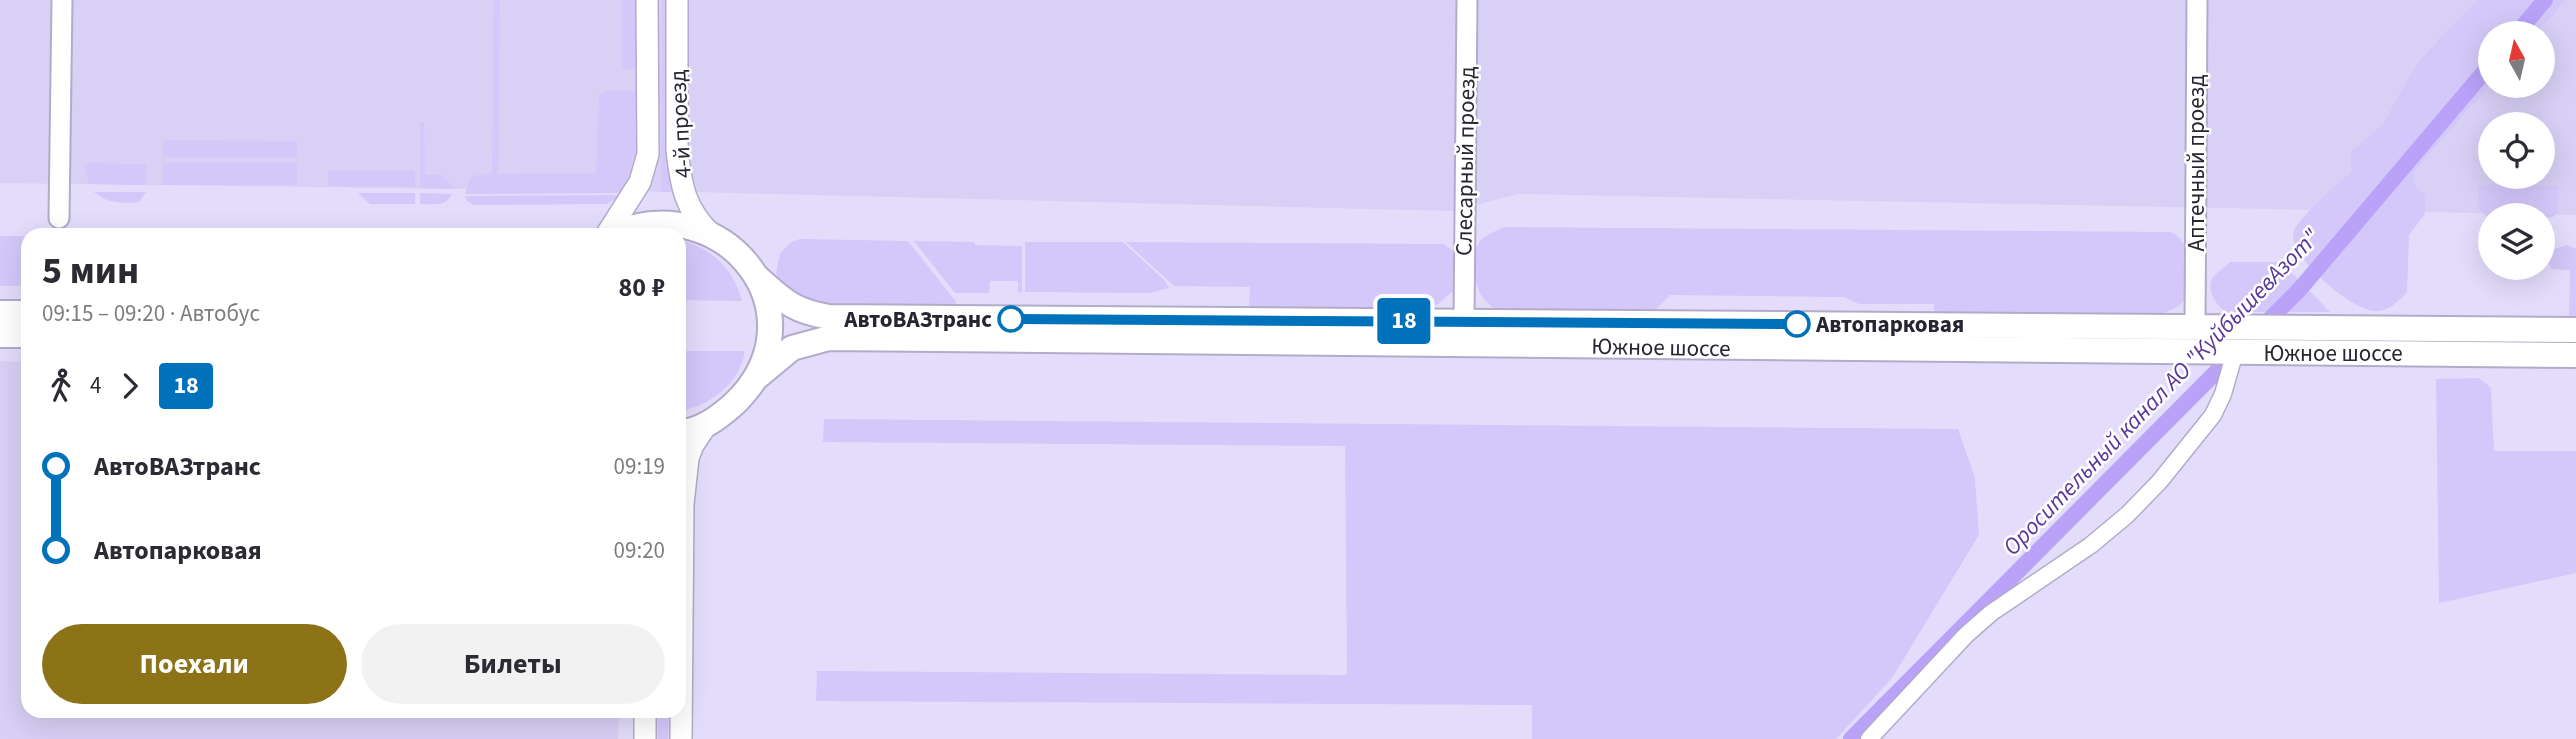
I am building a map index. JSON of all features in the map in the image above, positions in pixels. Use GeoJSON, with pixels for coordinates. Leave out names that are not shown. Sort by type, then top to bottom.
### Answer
{"type":"FeatureCollection","features":[{"type":"Feature","properties":{"kind":"main road","name":"4-й проезд"},"geometry":{"type":"LineString","coordinates":[[613,228],[640,182],[648,154],[647,0]]}},
{"type":"Feature","properties":{"kind":"main road","name":"4-й проезд"},"geometry":{"type":"LineString","coordinates":[[677,0],[679,173],[684,195],[697,221],[714,237]]}},
{"type":"Feature","properties":{"kind":"main road"},"geometry":{"type":"LineString","coordinates":[[631,228],[645,224],[685,225],[714,237],[743,257],[758,278],[765,297],[770,327],[767,351],[757,377],[743,395],[705,427],[692,444],[686,476]]}},
{"type":"Feature","properties":{"kind":"main road","name":"Южное шоссе"},"geometry":{"type":"LineString","coordinates":[[758,278],[790,307],[829,317],[2576,330]]}},
{"type":"Feature","properties":{"kind":"main road"},"geometry":{"type":"LineString","coordinates":[[0,313],[21,313]]}},
{"type":"Feature","properties":{"kind":"main road"},"geometry":{"type":"LineString","coordinates":[[0,335],[21,335]]}},
{"type":"Feature","properties":{"kind":"main road","name":"Южное шоссе"},"geometry":{"type":"LineString","coordinates":[[757,377],[792,348],[829,338],[2576,355]]}},
{"type":"Feature","properties":{"kind":"main road"},"geometry":{"type":"LineString","coordinates":[[686,431],[705,427]]}},
{"type":"Feature","properties":{"kind":"main road"},"geometry":{"type":"LineString","coordinates":[[645,718],[645,739]]}},
{"type":"Feature","properties":{"kind":"main road"},"geometry":{"type":"LineString","coordinates":[[681,718],[681,739]]}},
{"type":"Feature","properties":{"kind":"street"},"geometry":{"type":"LineString","coordinates":[[59,218],[62,0]]}},
{"type":"Feature","properties":{"kind":"street","name":"Слесарный проезд"},"geometry":{"type":"LineString","coordinates":[[1464,321],[1467,0]]}},
{"type":"Feature","properties":{"kind":"street","name":"Аптечный проезд"},"geometry":{"type":"LineString","coordinates":[[2195,327],[2197,0]]}},
{"type":"Feature","properties":{"kind":"street"},"geometry":{"type":"LineString","coordinates":[[1869,739],[1966,635],[1991,613],[2091,545],[2127,515],[2160,481],[2213,415],[2235,352]]}},
{"type":"Feature","properties":{"kind":"shaded area"},"geometry":{"type":"Polygon","coordinates":[[[0,0],[2576,0],[2576,215],[2555,215],[2555,203],[2478,203],[2478,213],[1518,194],[1453,211],[696,192],[0,183],[0,0]]]}},
{"type":"Feature","properties":{"kind":"shaded area"},"geometry":{"type":"Polygon","coordinates":[[[494,0],[500,0],[498,174],[596,173],[599,95],[613,90],[629,91],[638,93],[644,153],[626,193],[465,194],[470,178],[492,173],[494,0]]]}},
{"type":"Feature","properties":{"kind":"shaded area"},"geometry":{"type":"Polygon","coordinates":[[[622,0],[645,0],[641,67],[622,70],[622,0]]]}},
{"type":"Feature","properties":{"kind":"shaded area"},"geometry":{"type":"Polygon","coordinates":[[[662,0],[673,0],[672,192],[661,192],[662,0]]]}},
{"type":"Feature","properties":{"kind":"shaded area"},"geometry":{"type":"Polygon","coordinates":[[[2477,0],[2566,0],[2548,21],[2478,21],[2479,98],[2414,171],[2412,182],[2425,196],[2425,214],[2409,235],[2407,292],[2389,307],[2376,311],[2353,303],[2325,282],[2302,257],[2293,235],[2309,211],[2351,172],[2351,152],[2383,124],[2417,63],[2477,0]]]}},
{"type":"Feature","properties":{"kind":"shaded area"},"geometry":{"type":"Polygon","coordinates":[[[420,122],[424,122],[425,175],[442,175],[455,189],[420,188],[420,122]]]}},
{"type":"Feature","properties":{"kind":"shaded area"},"geometry":{"type":"Polygon","coordinates":[[[163,140],[297,141],[297,158],[163,157],[163,140]]]}},
{"type":"Feature","properties":{"kind":"shaded area"},"geometry":{"type":"Polygon","coordinates":[[[84,163],[146,164],[146,185],[89,184],[84,163]]]}},
{"type":"Feature","properties":{"kind":"shaded area"},"geometry":{"type":"Polygon","coordinates":[[[163,163],[297,163],[297,185],[163,185],[163,163]]]}},
{"type":"Feature","properties":{"kind":"shaded area"},"geometry":{"type":"Polygon","coordinates":[[[328,170],[415,171],[415,187],[328,186],[328,170]]]}},
{"type":"Feature","properties":{"kind":"shaded area"},"geometry":{"type":"Polygon","coordinates":[[[2555,186],[2558,186],[2558,212],[2555,215],[2555,203],[2478,203],[2479,189],[2555,189],[2555,186]]]}},
{"type":"Feature","properties":{"kind":"shaded area"},"geometry":{"type":"Polygon","coordinates":[[[94,192],[146,192],[139,202],[126,203],[110,201],[94,192]]]}},
{"type":"Feature","properties":{"kind":"shaded area"},"geometry":{"type":"Polygon","coordinates":[[[358,193],[415,193],[415,204],[370,204],[358,193]]]}},
{"type":"Feature","properties":{"kind":"shaded area"},"geometry":{"type":"Polygon","coordinates":[[[420,193],[452,194],[443,203],[420,204],[420,193]]]}},
{"type":"Feature","properties":{"kind":"shaded area"},"geometry":{"type":"Polygon","coordinates":[[[624,195],[606,204],[474,205],[466,200],[465,196],[624,195]]]}},
{"type":"Feature","properties":{"kind":"shaded area"},"geometry":{"type":"Polygon","coordinates":[[[1505,227],[2170,232],[2184,244],[2191,273],[2188,292],[2182,303],[2161,314],[1934,312],[1934,304],[1859,304],[1844,297],[1670,295],[1656,309],[1640,312],[1498,311],[1486,302],[1479,291],[1475,254],[1482,239],[1505,227]]]}},
{"type":"Feature","properties":{"kind":"shaded area"},"geometry":{"type":"Polygon","coordinates":[[[0,236],[21,236],[21,286],[0,286],[0,236]]]}},
{"type":"Feature","properties":{"kind":"shaded area"},"geometry":{"type":"Polygon","coordinates":[[[800,239],[908,241],[957,303],[947,306],[832,306],[804,300],[779,282],[776,273],[780,254],[791,242],[800,239]]]}},
{"type":"Feature","properties":{"kind":"shaded area"},"geometry":{"type":"Polygon","coordinates":[[[914,241],[1022,246],[1022,292],[1018,293],[1018,281],[990,281],[989,293],[955,293],[914,241]]]}},
{"type":"Feature","properties":{"kind":"shaded area"},"geometry":{"type":"Polygon","coordinates":[[[686,242],[702,248],[720,261],[733,279],[742,301],[686,300],[686,242]]]}},
{"type":"Feature","properties":{"kind":"shaded area"},"geometry":{"type":"Polygon","coordinates":[[[1025,242],[1123,242],[1165,281],[1169,288],[1150,293],[1025,292],[1025,242]]]}},
{"type":"Feature","properties":{"kind":"shaded area"},"geometry":{"type":"Polygon","coordinates":[[[1126,242],[1444,244],[1456,253],[1455,289],[1438,304],[1424,309],[1249,307],[1250,287],[1174,286],[1126,242]]]}},
{"type":"Feature","properties":{"kind":"shaded area"},"geometry":{"type":"Polygon","coordinates":[[[2567,245],[2576,249],[2576,319],[2569,319],[2570,270],[2555,269],[2555,249],[2567,245]]]}},
{"type":"Feature","properties":{"kind":"shaded area"},"geometry":{"type":"Polygon","coordinates":[[[2230,262],[2281,262],[2330,312],[2226,312],[2213,298],[2210,288],[2215,275],[2230,262]]]}},
{"type":"Feature","properties":{"kind":"shaded area"},"geometry":{"type":"Polygon","coordinates":[[[686,351],[745,351],[737,374],[730,383],[712,398],[686,410],[686,351]]]}},
{"type":"Feature","properties":{"kind":"shaded area"},"geometry":{"type":"Polygon","coordinates":[[[0,361],[21,362],[21,718],[619,718],[618,739],[0,739],[0,361]]]}},
{"type":"Feature","properties":{"kind":"shaded area"},"geometry":{"type":"Polygon","coordinates":[[[2479,378],[2491,388],[2494,451],[2576,451],[2576,573],[2439,603],[2436,379],[2479,378]]]}},
{"type":"Feature","properties":{"kind":"shaded area"},"geometry":{"type":"Polygon","coordinates":[[[824,419],[1958,429],[1975,478],[1979,535],[1892,678],[1836,739],[1532,739],[1532,705],[816,701],[817,671],[1347,675],[1345,446],[823,442],[824,419]]]}},
{"type":"Feature","properties":{"kind":"shaded area"},"geometry":{"type":"Polygon","coordinates":[[[657,718],[669,718],[668,739],[658,739],[657,718]]]}},
{"type":"Feature","properties":{"kind":"waterway","name":"Оросительный канал АО \"КуйбышевАзот\""},"geometry":{"type":"LineString","coordinates":[[2527,21],[2545,0]]}},
{"type":"Feature","properties":{"kind":"waterway","name":"Оросительный канал АО \"КуйбышевАзот\""},"geometry":{"type":"LineString","coordinates":[[2260,329],[2300,289],[2478,79]]}},
{"type":"Feature","properties":{"kind":"waterway","name":"Оросительный канал АО \"КуйбышевАзот\""},"geometry":{"type":"LineString","coordinates":[[1851,739],[2236,352]]}},
{"type":"Feature","properties":{"kind":"bus line","name":"18"},"geometry":{"type":"LineString","coordinates":[[1011,319],[1797,324]]}},
{"type":"Feature","properties":{"kind":"place","name":"АвтоВАЗтранс"},"geometry":{"type":"Point","coordinates":[1011,319]}},
{"type":"Feature","properties":{"kind":"place","name":"Автопарковая"},"geometry":{"type":"Point","coordinates":[1797,324]}}]}
